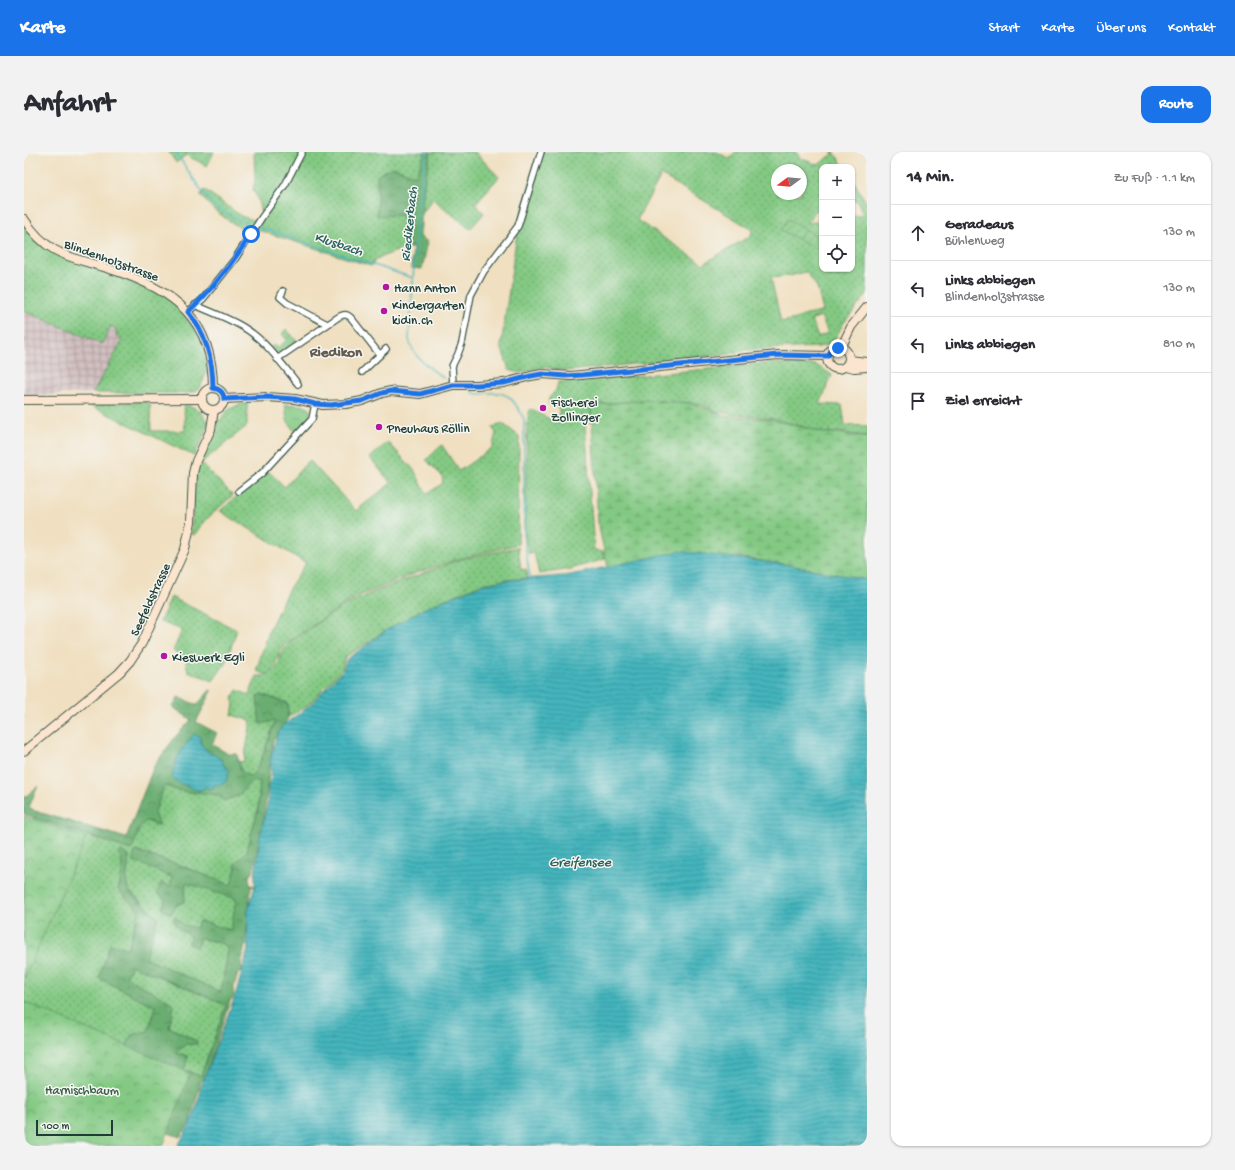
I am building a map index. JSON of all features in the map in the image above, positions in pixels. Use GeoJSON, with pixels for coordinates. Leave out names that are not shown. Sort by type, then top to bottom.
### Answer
{"type":"FeatureCollection","features":[{"type":"Feature","properties":{"kind":"main road","name":"Blindenholzstrasse"},"geometry":{"type":"LineString","coordinates":[[24,218],[36,236],[54,250],[72,259],[114,270],[159,289],[175,300],[188,312],[201,332],[209,351],[213,388]]}},
{"type":"Feature","properties":{"kind":"main road"},"geometry":{"type":"LineString","coordinates":[[841,348],[851,327],[867,307]]}},
{"type":"Feature","properties":{"kind":"main road"},"geometry":{"type":"LineString","coordinates":[[867,362],[847,363],[840,368],[832,367],[828,362],[828,356],[832,349],[841,348],[846,351],[847,363],[854,368],[867,367]]}},
{"type":"Feature","properties":{"kind":"main road"},"geometry":{"type":"LineString","coordinates":[[224,399],[267,397],[295,399],[315,404],[350,404],[387,392],[420,394],[453,385],[508,382],[542,374],[576,375],[785,355],[828,356]]}},
{"type":"Feature","properties":{"kind":"main road"},"geometry":{"type":"LineString","coordinates":[[213,388],[220,390],[224,396],[220,408],[214,410],[204,406],[202,399],[207,390],[213,388]]}},
{"type":"Feature","properties":{"kind":"main road"},"geometry":{"type":"LineString","coordinates":[[24,400],[202,399]]}},
{"type":"Feature","properties":{"kind":"main road","name":"Seefeldstrasse"},"geometry":{"type":"LineString","coordinates":[[24,751],[119,673],[130,661],[142,643],[185,549],[191,522],[193,473],[196,461],[211,429],[214,410]]}},
{"type":"Feature","properties":{"kind":"street"},"geometry":{"type":"LineString","coordinates":[[188,312],[203,298],[235,260],[262,216],[285,185],[302,152]]}},
{"type":"Feature","properties":{"kind":"street"},"geometry":{"type":"LineString","coordinates":[[453,385],[452,366],[462,343],[471,295],[484,271],[518,226],[541,152]]}},
{"type":"Feature","properties":{"kind":"street"},"geometry":{"type":"LineString","coordinates":[[283,291],[280,296],[287,303],[327,324]]}},
{"type":"Feature","properties":{"kind":"street"},"geometry":{"type":"LineString","coordinates":[[195,305],[244,327],[262,341],[298,384]]}},
{"type":"Feature","properties":{"kind":"street"},"geometry":{"type":"LineString","coordinates":[[277,359],[327,324],[340,316],[348,315],[380,355]]}},
{"type":"Feature","properties":{"kind":"street"},"geometry":{"type":"LineString","coordinates":[[362,372],[386,349]]}},
{"type":"Feature","properties":{"kind":"street"},"geometry":{"type":"LineString","coordinates":[[239,491],[262,473],[312,419],[315,404]]}},
{"type":"Feature","properties":{"kind":"shaded area"},"geometry":{"type":"Polygon","coordinates":[[[24,311],[102,344],[111,326],[116,329],[117,336],[123,341],[93,393],[24,396],[24,311]]]}},
{"type":"Feature","properties":{"kind":"green space"},"geometry":{"type":"Polygon","coordinates":[[[169,152],[214,152],[207,166],[186,155],[176,163],[169,152]]]}},
{"type":"Feature","properties":{"kind":"green space"},"geometry":{"type":"Polygon","coordinates":[[[254,152],[425,152],[416,176],[393,167],[402,215],[405,248],[376,259],[371,266],[255,229],[251,234],[230,222],[200,195],[205,190],[241,216],[259,222],[262,216],[257,197],[253,190],[255,180],[254,152]]]}},
{"type":"Feature","properties":{"kind":"green space"},"geometry":{"type":"Polygon","coordinates":[[[425,152],[431,152],[424,184],[420,237],[428,242],[422,269],[411,268],[413,248],[405,248],[402,215],[377,216],[377,176],[393,167],[416,176],[425,152]]]}},
{"type":"Feature","properties":{"kind":"green space"},"geometry":{"type":"Polygon","coordinates":[[[431,152],[475,152],[499,177],[475,204],[484,213],[470,229],[433,199],[421,215],[424,184],[431,152]]]}},
{"type":"Feature","properties":{"kind":"green space"},"geometry":{"type":"Polygon","coordinates":[[[539,152],[717,152],[730,159],[735,152],[796,152],[800,158],[819,164],[819,210],[815,211],[808,223],[819,221],[819,272],[855,272],[855,215],[863,214],[857,200],[855,200],[855,183],[867,204],[867,294],[843,324],[836,337],[829,344],[819,347],[746,350],[731,354],[567,371],[543,367],[520,373],[509,370],[501,346],[518,226],[539,152]],[[661,175],[637,220],[703,264],[750,236],[753,230],[661,175]],[[806,272],[771,278],[781,322],[823,311],[817,287],[806,272]],[[821,316],[811,320],[818,337],[828,333],[821,316]]]}},
{"type":"Feature","properties":{"kind":"green space"},"geometry":{"type":"Polygon","coordinates":[[[832,152],[834,152],[842,164],[819,164],[833,154],[832,152]]]}},
{"type":"Feature","properties":{"kind":"green space"},"geometry":{"type":"Polygon","coordinates":[[[24,219],[45,244],[113,270],[175,299],[198,334],[205,352],[207,371],[200,388],[188,393],[93,393],[122,341],[117,336],[116,329],[111,326],[102,344],[24,311],[24,219]]]}},
{"type":"Feature","properties":{"kind":"green space"},"geometry":{"type":"Polygon","coordinates":[[[788,219],[815,235],[818,245],[817,249],[781,230],[788,219]]]}},
{"type":"Feature","properties":{"kind":"green space"},"geometry":{"type":"Polygon","coordinates":[[[286,329],[297,341],[277,353],[271,347],[275,344],[278,348],[287,340],[282,334],[286,329]]]}},
{"type":"Feature","properties":{"kind":"green space"},"geometry":{"type":"Polygon","coordinates":[[[770,363],[816,365],[832,375],[820,404],[842,405],[845,425],[867,426],[867,437],[841,432],[825,433],[775,419],[717,412],[703,405],[690,403],[644,400],[591,405],[592,422],[585,423],[594,550],[603,552],[605,559],[571,569],[539,574],[534,553],[529,554],[525,537],[527,423],[530,409],[559,424],[559,408],[549,404],[549,398],[556,390],[558,382],[770,363]]]}},
{"type":"Feature","properties":{"kind":"green space"},"geometry":{"type":"Polygon","coordinates":[[[643,400],[689,403],[722,415],[774,420],[824,433],[839,433],[867,438],[867,580],[737,557],[614,565],[608,568],[598,523],[591,406],[643,400]]]}},
{"type":"Feature","properties":{"kind":"green space"},"geometry":{"type":"Polygon","coordinates":[[[146,402],[150,405],[151,431],[185,431],[184,405],[197,409],[206,420],[209,421],[206,432],[194,456],[85,403],[146,402]]]}},
{"type":"Feature","properties":{"kind":"green space"},"geometry":{"type":"Polygon","coordinates":[[[247,403],[247,426],[201,463],[233,495],[207,519],[194,535],[191,534],[196,472],[218,420],[221,420],[225,413],[231,408],[247,403]]]}},
{"type":"Feature","properties":{"kind":"green space"},"geometry":{"type":"Polygon","coordinates":[[[285,404],[307,406],[310,410],[310,416],[296,431],[294,431],[287,420],[285,404]]]}},
{"type":"Feature","properties":{"kind":"green space"},"geometry":{"type":"Polygon","coordinates":[[[503,424],[519,436],[518,544],[458,559],[416,573],[361,595],[346,603],[288,642],[283,647],[271,672],[266,674],[256,671],[270,628],[288,590],[306,563],[220,511],[267,470],[285,487],[309,460],[356,511],[391,483],[370,458],[388,442],[414,470],[427,494],[443,483],[442,476],[426,460],[442,445],[459,471],[492,448],[496,433],[492,427],[503,424]]]}},
{"type":"Feature","properties":{"kind":"green space"},"geometry":{"type":"Polygon","coordinates":[[[518,547],[521,570],[526,569],[528,578],[481,584],[425,608],[388,629],[345,657],[342,669],[308,705],[288,717],[288,703],[261,694],[257,697],[260,723],[275,721],[257,769],[251,777],[241,772],[239,762],[244,761],[251,721],[232,715],[234,704],[232,698],[237,690],[249,695],[257,676],[270,673],[274,670],[289,643],[345,605],[376,591],[458,560],[518,547]]]}},
{"type":"Feature","properties":{"kind":"green space"},"geometry":{"type":"Polygon","coordinates":[[[171,597],[237,630],[226,662],[213,681],[188,671],[185,658],[173,651],[182,630],[160,622],[171,597]]]}},
{"type":"Feature","properties":{"kind":"green space"},"geometry":{"type":"Polygon","coordinates":[[[210,690],[212,691],[196,722],[217,733],[212,744],[228,754],[237,754],[241,772],[251,777],[262,757],[275,721],[260,724],[257,697],[261,694],[288,704],[288,718],[273,741],[264,814],[253,871],[249,878],[250,885],[255,886],[251,887],[245,945],[241,965],[243,971],[238,973],[233,991],[234,996],[230,1001],[204,1079],[201,1081],[190,1122],[180,1137],[123,1117],[124,1050],[132,1035],[148,1031],[156,1007],[99,978],[110,944],[128,948],[139,911],[118,890],[122,867],[119,853],[121,851],[129,856],[126,878],[129,891],[158,918],[145,958],[221,992],[228,951],[224,944],[200,938],[197,948],[189,944],[190,936],[178,928],[173,920],[175,916],[184,925],[196,928],[199,921],[231,930],[236,899],[186,883],[184,902],[176,905],[171,914],[162,910],[165,899],[157,893],[161,883],[171,886],[172,877],[133,861],[135,851],[179,865],[231,885],[236,868],[235,863],[247,851],[258,809],[260,781],[250,782],[238,796],[223,801],[218,795],[182,791],[164,786],[154,814],[160,825],[146,821],[140,827],[132,849],[128,849],[24,814],[24,798],[38,786],[29,807],[35,811],[126,838],[154,766],[175,737],[191,720],[173,707],[178,697],[197,705],[210,690]],[[200,742],[206,787],[210,789],[223,783],[227,778],[227,774],[230,772],[220,758],[207,751],[200,742]],[[132,965],[126,977],[170,1002],[174,1006],[169,1027],[197,1041],[197,1044],[186,1044],[176,1053],[188,1056],[184,1070],[201,1076],[226,1005],[132,965]]]}},
{"type":"Feature","properties":{"kind":"green space"},"geometry":{"type":"Polygon","coordinates":[[[260,780],[258,809],[247,851],[235,863],[236,868],[231,885],[179,865],[136,851],[134,860],[172,877],[171,886],[165,899],[171,914],[176,905],[184,902],[186,882],[237,898],[231,930],[199,921],[196,928],[184,925],[175,917],[173,920],[178,928],[190,936],[189,944],[197,947],[200,938],[224,944],[228,951],[221,993],[144,958],[158,918],[129,891],[126,883],[128,867],[119,853],[122,867],[118,890],[139,911],[128,948],[99,978],[157,1007],[148,1031],[132,1035],[124,1050],[24,1005],[24,842],[34,817],[128,849],[132,849],[140,827],[146,821],[159,825],[154,814],[164,786],[182,791],[238,796],[250,782],[260,780]]]}},
{"type":"Feature","properties":{"kind":"green space"},"geometry":{"type":"Polygon","coordinates":[[[24,816],[86,838],[24,979],[24,816]]]}},
{"type":"Feature","properties":{"kind":"green space"},"geometry":{"type":"Polygon","coordinates":[[[132,965],[226,1005],[201,1076],[184,1070],[175,1053],[186,1044],[196,1044],[197,1041],[169,1027],[174,1006],[170,1002],[126,977],[132,965]]]}},
{"type":"Feature","properties":{"kind":"green space","name":"Harnischbaum"},"geometry":{"type":"Polygon","coordinates":[[[24,1002],[190,1073],[163,1146],[29,1146],[24,1143],[24,1002]]]}},
{"type":"Feature","properties":{"kind":"water","name":"Greifensee"},"geometry":{"type":"Polygon","coordinates":[[[680,551],[789,565],[867,580],[867,1146],[178,1146],[192,1120],[201,1087],[235,996],[248,949],[248,910],[255,886],[259,841],[268,801],[268,787],[272,776],[270,760],[278,732],[282,726],[309,706],[343,670],[347,659],[388,629],[425,608],[481,585],[502,581],[570,575],[680,551]]]}},
{"type":"Feature","properties":{"kind":"water"},"geometry":{"type":"Polygon","coordinates":[[[194,734],[201,737],[200,742],[207,751],[220,758],[230,772],[226,782],[222,785],[216,785],[210,789],[206,787],[199,791],[177,782],[172,777],[175,764],[180,754],[194,734]]]}},
{"type":"Feature","properties":{"kind":"waterway","name":"Klusbach"},"geometry":{"type":"LineString","coordinates":[[175,152],[200,189],[216,207],[238,220],[252,225]]}},
{"type":"Feature","properties":{"kind":"waterway","name":"Riedikerbach"},"geometry":{"type":"LineString","coordinates":[[427,152],[418,206],[409,339],[414,351],[422,362],[444,378]]}},
{"type":"Feature","properties":{"kind":"waterway","name":"Klusbach"},"geometry":{"type":"LineString","coordinates":[[259,227],[413,278]]}},
{"type":"Feature","properties":{"kind":"waterway","name":"Riedikerbach"},"geometry":{"type":"LineString","coordinates":[[472,392],[476,394],[496,393],[511,398],[524,419],[524,538],[530,579]]}},
{"type":"Feature","properties":{"kind":"ferry route"},"geometry":{"type":"LineString","coordinates":[[849,1146],[867,1129]]}},
{"type":"Feature","properties":{"kind":"place","name":"Hann Anton"},"geometry":{"type":"Point","coordinates":[386,287]}},
{"type":"Feature","properties":{"kind":"place","name":"Kindergarten kidin.ch"},"geometry":{"type":"Point","coordinates":[384,311]}},
{"type":"Feature","properties":{"kind":"place","name":"Fischerei Zollinger"},"geometry":{"type":"Point","coordinates":[543,408]}},
{"type":"Feature","properties":{"kind":"place","name":"Pneuhaus Röllin"},"geometry":{"type":"Point","coordinates":[379,427]}},
{"type":"Feature","properties":{"kind":"place","name":"Kieswerk Egli"},"geometry":{"type":"Point","coordinates":[164,656]}},
{"type":"Feature","properties":{"kind":"district","name":"Riedikon"},"geometry":{"type":"Point","coordinates":[336,351]}},
{"type":"Feature","properties":{"kind":"route"},"geometry":{"type":"LineString","coordinates":[[251,234],[235,260],[203,298],[188,312],[197,324],[209,351],[213,388],[220,390],[224,396],[224,399],[267,397],[295,399],[323,405],[346,404],[355,403],[391,391],[420,394],[458,384],[477,385],[504,383],[542,374],[565,376],[582,375],[778,355],[828,356],[832,349],[838,348]]}}]}
